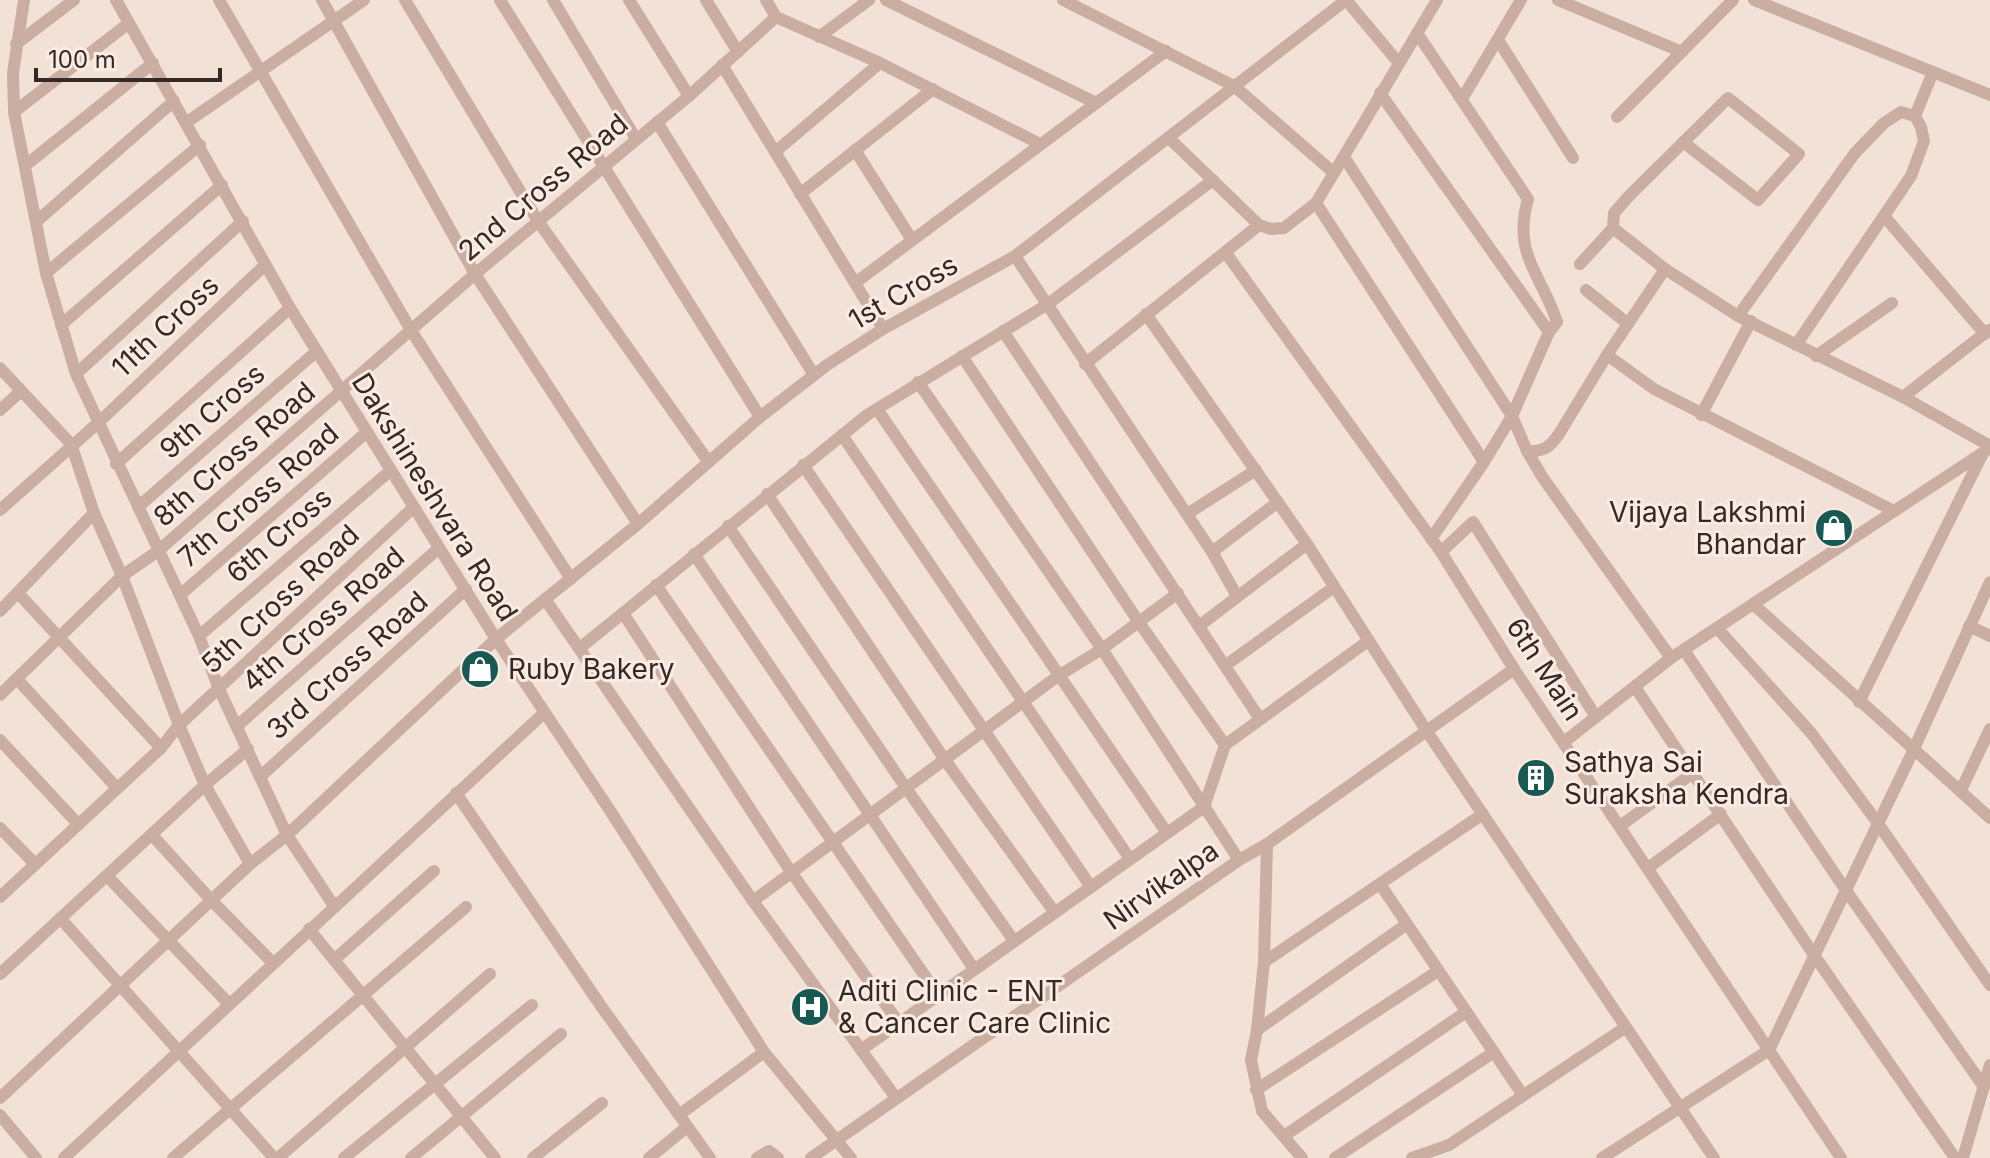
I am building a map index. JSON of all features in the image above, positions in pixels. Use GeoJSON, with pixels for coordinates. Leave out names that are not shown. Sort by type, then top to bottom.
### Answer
{"type":"FeatureCollection","features":[{"type":"Feature","properties":{"kind":"street"},"geometry":{"type":"LineString","coordinates":[[24,0],[13,73],[14,112],[46,273],[76,374],[199,636],[219,689],[287,835],[334,906]]}},
{"type":"Feature","properties":{"kind":"street"},"geometry":{"type":"LineString","coordinates":[[16,44],[74,0]]}},
{"type":"Feature","properties":{"kind":"street","name":"Dakshineshvara Road"},"geometry":{"type":"LineString","coordinates":[[116,0],[290,308],[496,639],[764,1052],[851,1158]]}},
{"type":"Feature","properties":{"kind":"street"},"geometry":{"type":"LineString","coordinates":[[219,0],[412,332],[571,579]]}},
{"type":"Feature","properties":{"kind":"street"},"geometry":{"type":"LineString","coordinates":[[322,0],[475,274],[638,524]]}},
{"type":"Feature","properties":{"kind":"street"},"geometry":{"type":"LineString","coordinates":[[187,122],[364,0]]}},
{"type":"Feature","properties":{"kind":"street"},"geometry":{"type":"LineString","coordinates":[[405,0],[538,221],[708,461]]}},
{"type":"Feature","properties":{"kind":"street"},"geometry":{"type":"LineString","coordinates":[[500,0],[760,417]]}},
{"type":"Feature","properties":{"kind":"street"},"geometry":{"type":"LineString","coordinates":[[553,0],[636,139]]}},
{"type":"Feature","properties":{"kind":"street"},"geometry":{"type":"LineString","coordinates":[[629,0],[689,96]]}},
{"type":"Feature","properties":{"kind":"street"},"geometry":{"type":"LineString","coordinates":[[706,0],[738,52]]}},
{"type":"Feature","properties":{"kind":"street"},"geometry":{"type":"LineString","coordinates":[[766,0],[776,17],[880,63],[1040,144]]}},
{"type":"Feature","properties":{"kind":"street"},"geometry":{"type":"LineString","coordinates":[[819,37],[869,0]]}},
{"type":"Feature","properties":{"kind":"street"},"geometry":{"type":"LineString","coordinates":[[886,0],[1096,103]]}},
{"type":"Feature","properties":{"kind":"street"},"geometry":{"type":"LineString","coordinates":[[1063,0],[1081,4],[1234,86],[1334,173]]}},
{"type":"Feature","properties":{"kind":"street"},"geometry":{"type":"LineString","coordinates":[[1346,0],[1398,62]]}},
{"type":"Feature","properties":{"kind":"street","name":"1st Cross"},"geometry":{"type":"LineString","coordinates":[[0,1098],[496,639],[638,524],[760,417],[814,375],[883,329],[1015,256],[1346,0]]}},
{"type":"Feature","properties":{"kind":"street"},"geometry":{"type":"LineString","coordinates":[[1169,138],[1259,225],[1271,229],[1284,228],[1316,203],[1437,0]]}},
{"type":"Feature","properties":{"kind":"street"},"geometry":{"type":"LineString","coordinates":[[1462,99],[1521,0]]}},
{"type":"Feature","properties":{"kind":"street"},"geometry":{"type":"LineString","coordinates":[[1558,0],[1682,52]]}},
{"type":"Feature","properties":{"kind":"street"},"geometry":{"type":"LineString","coordinates":[[1617,117],[1733,0]]}},
{"type":"Feature","properties":{"kind":"street"},"geometry":{"type":"LineString","coordinates":[[1754,0],[1990,95]]}},
{"type":"Feature","properties":{"kind":"street","name":"2nd Cross Road"},"geometry":{"type":"LineString","coordinates":[[341,393],[475,274],[689,96],[776,17]]}},
{"type":"Feature","properties":{"kind":"street"},"geometry":{"type":"LineString","coordinates":[[14,112],[129,23]]}},
{"type":"Feature","properties":{"kind":"street"},"geometry":{"type":"LineString","coordinates":[[1417,33],[1528,199],[1523,216],[1525,244],[1532,271],[1557,322],[1549,332],[1512,416],[1431,539]]}},
{"type":"Feature","properties":{"kind":"street"},"geometry":{"type":"LineString","coordinates":[[1498,40],[1573,158]]}},
{"type":"Feature","properties":{"kind":"street"},"geometry":{"type":"LineString","coordinates":[[855,283],[1166,51]]}},
{"type":"Feature","properties":{"kind":"street"},"geometry":{"type":"LineString","coordinates":[[26,165],[153,63]]}},
{"type":"Feature","properties":{"kind":"street"},"geometry":{"type":"LineString","coordinates":[[775,152],[880,63]]}},
{"type":"Feature","properties":{"kind":"street"},"geometry":{"type":"LineString","coordinates":[[722,65],[883,329]]}},
{"type":"Feature","properties":{"kind":"street"},"geometry":{"type":"LineString","coordinates":[[1915,116],[1933,72]]}},
{"type":"Feature","properties":{"kind":"street"},"geometry":{"type":"LineString","coordinates":[[800,194],[933,89]]}},
{"type":"Feature","properties":{"kind":"street"},"geometry":{"type":"LineString","coordinates":[[1380,93],[1549,332]]}},
{"type":"Feature","properties":{"kind":"street"},"geometry":{"type":"LineString","coordinates":[[1580,264],[1613,228],[1614,213],[1683,142],[1728,98],[1799,154],[1758,200],[1683,142]]}},
{"type":"Feature","properties":{"kind":"street"},"geometry":{"type":"LineString","coordinates":[[37,221],[174,101]]}},
{"type":"Feature","properties":{"kind":"street"},"geometry":{"type":"LineString","coordinates":[[1738,316],[1855,153],[1893,116],[1901,112],[1915,116],[1924,141],[1923,152],[1911,176],[1796,345]]}},
{"type":"Feature","properties":{"kind":"street"},"geometry":{"type":"LineString","coordinates":[[657,122],[814,375]]}},
{"type":"Feature","properties":{"kind":"street"},"geometry":{"type":"LineString","coordinates":[[46,273],[200,145]]}},
{"type":"Feature","properties":{"kind":"street"},"geometry":{"type":"LineString","coordinates":[[855,150],[912,240]]}},
{"type":"Feature","properties":{"kind":"street"},"geometry":{"type":"LineString","coordinates":[[1344,157],[1512,416],[1543,478],[1671,658]]}},
{"type":"Feature","properties":{"kind":"street"},"geometry":{"type":"LineString","coordinates":[[580,648],[803,465],[877,409],[1048,304],[1213,180]]}},
{"type":"Feature","properties":{"kind":"street"},"geometry":{"type":"LineString","coordinates":[[61,325],[222,185]]}},
{"type":"Feature","properties":{"kind":"street"},"geometry":{"type":"LineString","coordinates":[[1316,203],[1484,462]]}},
{"type":"Feature","properties":{"kind":"street"},"geometry":{"type":"LineString","coordinates":[[1884,216],[1987,332],[1903,397]]}},
{"type":"Feature","properties":{"kind":"street"},"geometry":{"type":"LineString","coordinates":[[76,374],[243,221]]}},
{"type":"Feature","properties":{"kind":"street"},"geometry":{"type":"LineString","coordinates":[[1085,364],[1259,225]]}},
{"type":"Feature","properties":{"kind":"street"},"geometry":{"type":"LineString","coordinates":[[1613,228],[1665,269],[1738,316],[1903,397],[1988,449]]}},
{"type":"Feature","properties":{"kind":"street","name":"6th Main"},"geometry":{"type":"LineString","coordinates":[[1226,253],[1441,552],[1514,669],[1841,1158]]}},
{"type":"Feature","properties":{"kind":"street"},"geometry":{"type":"LineString","coordinates":[[1015,256],[1212,552],[1237,596]]}},
{"type":"Feature","properties":{"kind":"street","name":"11th Cross"},"geometry":{"type":"LineString","coordinates":[[0,510],[99,422],[265,265]]}},
{"type":"Feature","properties":{"kind":"street"},"geometry":{"type":"LineString","coordinates":[[1527,451],[1541,452],[1550,446],[1665,269]]}},
{"type":"Feature","properties":{"kind":"street"},"geometry":{"type":"LineString","coordinates":[[1586,290],[1628,324]]}},
{"type":"Feature","properties":{"kind":"street"},"geometry":{"type":"LineString","coordinates":[[1816,356],[1892,303]]}},
{"type":"Feature","properties":{"kind":"street"},"geometry":{"type":"LineString","coordinates":[[116,464],[290,308]]}},
{"type":"Feature","properties":{"kind":"street"},"geometry":{"type":"LineString","coordinates":[[1146,314],[1307,544],[1426,730],[1714,1158]]}},
{"type":"Feature","properties":{"kind":"street"},"geometry":{"type":"LineString","coordinates":[[1701,415],[1751,321]]}},
{"type":"Feature","properties":{"kind":"street"},"geometry":{"type":"LineString","coordinates":[[1003,331],[1260,719]]}},
{"type":"Feature","properties":{"kind":"street","name":"9th Cross"},"geometry":{"type":"LineString","coordinates":[[138,507],[317,351]]}},
{"type":"Feature","properties":{"kind":"street"},"geometry":{"type":"LineString","coordinates":[[1607,355],[1654,389],[1701,415],[1894,511]]}},
{"type":"Feature","properties":{"kind":"street"},"geometry":{"type":"LineString","coordinates":[[962,356],[1138,621],[1225,745]]}},
{"type":"Feature","properties":{"kind":"street"},"geometry":{"type":"LineString","coordinates":[[0,368],[71,444],[94,513],[122,576],[179,725],[205,785],[250,864]]}},
{"type":"Feature","properties":{"kind":"street"},"geometry":{"type":"LineString","coordinates":[[918,382],[1102,649],[1239,860]]}},
{"type":"Feature","properties":{"kind":"street"},"geometry":{"type":"LineString","coordinates":[[0,410],[21,391]]}},
{"type":"Feature","properties":{"kind":"street","name":"8th Cross Road"},"geometry":{"type":"LineString","coordinates":[[0,695],[122,576],[158,551],[341,393]]}},
{"type":"Feature","properties":{"kind":"street"},"geometry":{"type":"LineString","coordinates":[[877,409],[1167,833]]}},
{"type":"Feature","properties":{"kind":"street","name":"7th Cross Road"},"geometry":{"type":"LineString","coordinates":[[180,595],[367,432]]}},
{"type":"Feature","properties":{"kind":"street"},"geometry":{"type":"LineString","coordinates":[[842,435],[1130,859]]}},
{"type":"Feature","properties":{"kind":"street"},"geometry":{"type":"LineString","coordinates":[[1564,742],[1671,658],[1988,449]]}},
{"type":"Feature","properties":{"kind":"street"},"geometry":{"type":"LineString","coordinates":[[1859,702],[1988,449]]}},
{"type":"Feature","properties":{"kind":"street"},"geometry":{"type":"LineString","coordinates":[[803,465],[1091,887]]}},
{"type":"Feature","properties":{"kind":"street","name":"6th Cross"},"geometry":{"type":"LineString","coordinates":[[199,636],[391,470]]}},
{"type":"Feature","properties":{"kind":"street"},"geometry":{"type":"LineString","coordinates":[[1187,514],[1256,470]]}},
{"type":"Feature","properties":{"kind":"street"},"geometry":{"type":"LineString","coordinates":[[767,494],[945,760],[1055,913]]}},
{"type":"Feature","properties":{"kind":"street"},"geometry":{"type":"LineString","coordinates":[[1212,552],[1278,502]]}},
{"type":"Feature","properties":{"kind":"street","name":"5th Cross Road"},"geometry":{"type":"LineString","coordinates":[[1,895],[161,748],[179,725],[414,507]]}},
{"type":"Feature","properties":{"kind":"street"},"geometry":{"type":"LineString","coordinates":[[0,611],[94,513]]}},
{"type":"Feature","properties":{"kind":"street"},"geometry":{"type":"LineString","coordinates":[[1441,552],[1473,522],[1596,717]]}},
{"type":"Feature","properties":{"kind":"street"},"geometry":{"type":"LineString","coordinates":[[728,526],[1014,941]]}},
{"type":"Feature","properties":{"kind":"street"},"geometry":{"type":"LineString","coordinates":[[1199,626],[1307,544]]}},
{"type":"Feature","properties":{"kind":"street","name":"4th Cross Road"},"geometry":{"type":"LineString","coordinates":[[237,726],[439,548]]}},
{"type":"Feature","properties":{"kind":"street"},"geometry":{"type":"LineString","coordinates":[[694,554],[974,969]]}},
{"type":"Feature","properties":{"kind":"street"},"geometry":{"type":"LineString","coordinates":[[1602,1158],[1769,1050],[1913,751],[1990,582]]}},
{"type":"Feature","properties":{"kind":"street"},"geometry":{"type":"LineString","coordinates":[[656,585],[938,995]]}},
{"type":"Feature","properties":{"kind":"street"},"geometry":{"type":"LineString","coordinates":[[1226,665],[1334,587]]}},
{"type":"Feature","properties":{"kind":"street","name":"3rd Cross Road"},"geometry":{"type":"LineString","coordinates":[[261,776],[466,589]]}},
{"type":"Feature","properties":{"kind":"street"},"geometry":{"type":"LineString","coordinates":[[753,901],[1058,676],[1102,649],[1178,593]]}},
{"type":"Feature","properties":{"kind":"street"},"geometry":{"type":"LineString","coordinates":[[19,594],[161,748]]}},
{"type":"Feature","properties":{"kind":"street"},"geometry":{"type":"LineString","coordinates":[[545,599],[753,901],[896,1098]]}},
{"type":"Feature","properties":{"kind":"street"},"geometry":{"type":"LineString","coordinates":[[1753,604],[1990,818]]}},
{"type":"Feature","properties":{"kind":"street"},"geometry":{"type":"LineString","coordinates":[[623,613],[791,872],[899,1023]]}},
{"type":"Feature","properties":{"kind":"street"},"geometry":{"type":"LineString","coordinates":[[1969,626],[1990,636]]}},
{"type":"Feature","properties":{"kind":"street"},"geometry":{"type":"LineString","coordinates":[[1717,628],[1812,734],[1990,985]]}},
{"type":"Feature","properties":{"kind":"street"},"geometry":{"type":"LineString","coordinates":[[861,1050],[1204,807],[1225,745],[1368,641]]}},
{"type":"Feature","properties":{"kind":"street"},"geometry":{"type":"LineString","coordinates":[[1684,650],[1845,889],[1984,1087]]}},
{"type":"Feature","properties":{"kind":"street","name":"Nirvikalpa"},"geometry":{"type":"LineString","coordinates":[[811,1158],[1239,860],[1267,844],[1514,669]]}},
{"type":"Feature","properties":{"kind":"street"},"geometry":{"type":"LineString","coordinates":[[17,679],[117,788]]}},
{"type":"Feature","properties":{"kind":"street"},"geometry":{"type":"LineString","coordinates":[[1635,687],[1814,955],[1955,1158]]}},
{"type":"Feature","properties":{"kind":"street"},"geometry":{"type":"LineString","coordinates":[[64,1158],[544,713]]}},
{"type":"Feature","properties":{"kind":"street"},"geometry":{"type":"LineString","coordinates":[[1961,790],[1990,729]]}},
{"type":"Feature","properties":{"kind":"street"},"geometry":{"type":"LineString","coordinates":[[0,740],[78,824]]}},
{"type":"Feature","properties":{"kind":"street"},"geometry":{"type":"LineString","coordinates":[[0,974],[248,749]]}},
{"type":"Feature","properties":{"kind":"street"},"geometry":{"type":"LineString","coordinates":[[1620,826],[1693,773]]}},
{"type":"Feature","properties":{"kind":"street"},"geometry":{"type":"LineString","coordinates":[[456,793],[601,1006],[710,1158]]}},
{"type":"Feature","properties":{"kind":"street"},"geometry":{"type":"LineString","coordinates":[[1264,962],[1483,814]]}},
{"type":"Feature","properties":{"kind":"street"},"geometry":{"type":"LineString","coordinates":[[1648,868],[1721,814]]}},
{"type":"Feature","properties":{"kind":"street"},"geometry":{"type":"LineString","coordinates":[[0,828],[35,864]]}},
{"type":"Feature","properties":{"kind":"street"},"geometry":{"type":"LineString","coordinates":[[152,835],[273,963]]}},
{"type":"Feature","properties":{"kind":"street"},"geometry":{"type":"LineString","coordinates":[[1267,844],[1264,962],[1251,1060],[1262,1111],[1302,1158]]}},
{"type":"Feature","properties":{"kind":"street"},"geometry":{"type":"LineString","coordinates":[[334,960],[434,871]]}},
{"type":"Feature","properties":{"kind":"street"},"geometry":{"type":"LineString","coordinates":[[108,877],[229,1004]]}},
{"type":"Feature","properties":{"kind":"street"},"geometry":{"type":"LineString","coordinates":[[1380,884],[1522,1094]]}},
{"type":"Feature","properties":{"kind":"street"},"geometry":{"type":"LineString","coordinates":[[173,1158],[466,907]]}},
{"type":"Feature","properties":{"kind":"street"},"geometry":{"type":"LineString","coordinates":[[61,919],[276,1158],[490,974]]}},
{"type":"Feature","properties":{"kind":"street"},"geometry":{"type":"LineString","coordinates":[[1257,1030],[1407,924]]}},
{"type":"Feature","properties":{"kind":"street"},"geometry":{"type":"LineString","coordinates":[[309,929],[495,1158]]}},
{"type":"Feature","properties":{"kind":"street"},"geometry":{"type":"LineString","coordinates":[[1256,1090],[1438,971]]}},
{"type":"Feature","properties":{"kind":"street"},"geometry":{"type":"LineString","coordinates":[[344,1158],[532,1005]]}},
{"type":"Feature","properties":{"kind":"street"},"geometry":{"type":"LineString","coordinates":[[1284,1136],[1466,1012]]}},
{"type":"Feature","properties":{"kind":"street"},"geometry":{"type":"LineString","coordinates":[[1412,1158],[1449,1145],[1626,1027]]}},
{"type":"Feature","properties":{"kind":"street"},"geometry":{"type":"LineString","coordinates":[[411,1158],[561,1034]]}},
{"type":"Feature","properties":{"kind":"street"},"geometry":{"type":"LineString","coordinates":[[679,1115],[764,1052]]}},
{"type":"Feature","properties":{"kind":"street"},"geometry":{"type":"LineString","coordinates":[[1335,1158],[1494,1052]]}},
{"type":"Feature","properties":{"kind":"street"},"geometry":{"type":"LineString","coordinates":[[1963,1158],[1990,1065]]}},
{"type":"Feature","properties":{"kind":"street"},"geometry":{"type":"LineString","coordinates":[[533,1158],[602,1103]]}},
{"type":"Feature","properties":{"kind":"street"},"geometry":{"type":"LineString","coordinates":[[0,1115],[36,1158]]}},
{"type":"Feature","properties":{"kind":"street"},"geometry":{"type":"LineString","coordinates":[[649,1158],[687,1127]]}},
{"type":"Feature","properties":{"kind":"street"},"geometry":{"type":"LineString","coordinates":[[1449,1145],[1453,1158]]}},
{"type":"Feature","properties":{"kind":"street"},"geometry":{"type":"LineString","coordinates":[[757,1158],[769,1151],[778,1158]]}},
{"type":"Feature","properties":{"kind":"place","name":"Vijaya Lakshmi Bhandar"},"geometry":{"type":"Point","coordinates":[1834,528]}},
{"type":"Feature","properties":{"kind":"place","name":"Ruby Bakery"},"geometry":{"type":"Point","coordinates":[480,669]}},
{"type":"Feature","properties":{"kind":"place","name":"Sathya Sai Suraksha Kendra"},"geometry":{"type":"Point","coordinates":[1536,778]}},
{"type":"Feature","properties":{"kind":"place","name":"Aditi Clinic - ENT & Cancer Care Clinic"},"geometry":{"type":"Point","coordinates":[810,1007]}}]}
